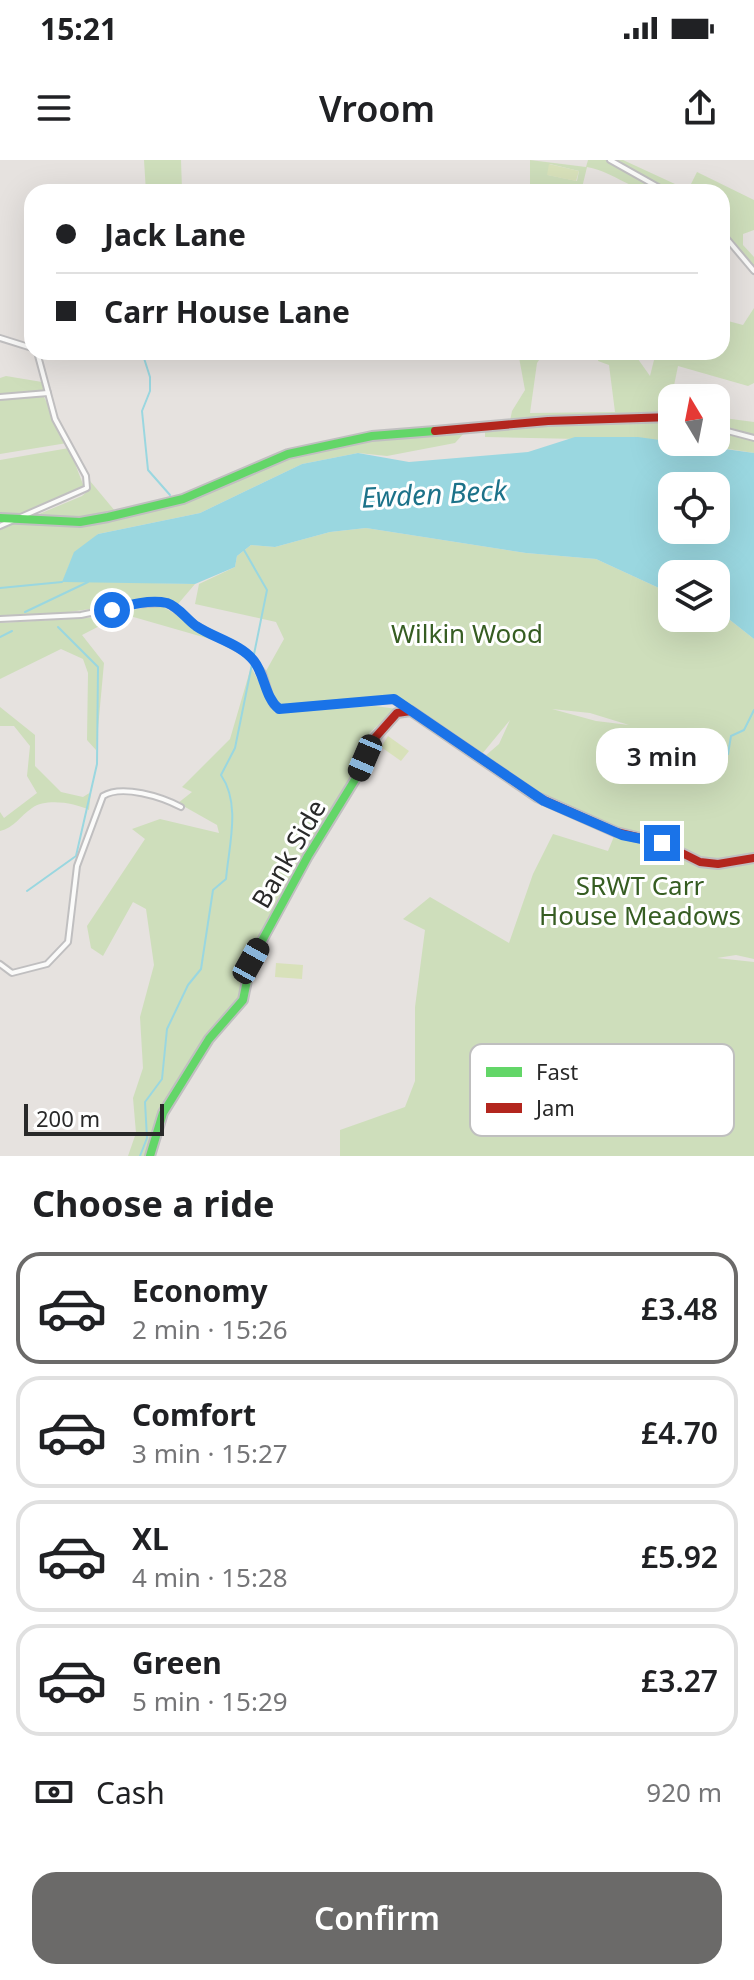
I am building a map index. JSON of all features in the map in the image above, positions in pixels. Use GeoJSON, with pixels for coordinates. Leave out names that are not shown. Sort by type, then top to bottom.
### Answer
{"type":"FeatureCollection","features":[{"type":"Feature","properties":{"kind":"street"},"geometry":{"type":"LineString","coordinates":[[610,160],[653,184]]}},
{"type":"Feature","properties":{"kind":"street"},"geometry":{"type":"LineString","coordinates":[[730,242],[754,271]]}},
{"type":"Feature","properties":{"kind":"street"},"geometry":{"type":"LineString","coordinates":[[0,338],[24,346]]}},
{"type":"Feature","properties":{"kind":"street"},"geometry":{"type":"LineString","coordinates":[[0,526],[87,488],[86,476],[55,419],[41,360]]}},
{"type":"Feature","properties":{"kind":"street"},"geometry":{"type":"LineString","coordinates":[[0,397],[48,393]]}},
{"type":"Feature","properties":{"kind":"street"},"geometry":{"type":"LineString","coordinates":[[0,518],[80,522],[183,499],[288,454],[372,436],[548,421],[658,417]]}},
{"type":"Feature","properties":{"kind":"street"},"geometry":{"type":"LineString","coordinates":[[730,432],[754,438]]}},
{"type":"Feature","properties":{"kind":"street"},"geometry":{"type":"LineString","coordinates":[[2,619],[81,615],[143,603],[167,603],[196,625],[249,655],[258,666],[279,709],[391,699],[537,797],[616,832],[662,843],[700,862],[718,864],[754,858]]}},
{"type":"Feature","properties":{"kind":"street","name":"Bank Side"},"geometry":{"type":"LineString","coordinates":[[150,1156],[163,1113],[209,1039],[243,1000],[251,961],[308,856],[356,778],[374,737],[397,713],[411,711]]}},
{"type":"Feature","properties":{"kind":"street"},"geometry":{"type":"LineString","coordinates":[[0,964],[12,973],[47,964],[68,942],[77,866],[103,796],[116,791],[166,798],[181,807]]}},
{"type":"Feature","properties":{"kind":"green space"},"geometry":{"type":"Polygon","coordinates":[[[144,160],[181,160],[182,184],[146,184],[144,160]]]}},
{"type":"Feature","properties":{"kind":"green space"},"geometry":{"type":"Polygon","coordinates":[[[530,160],[586,167],[588,160],[606,160],[650,184],[628,184],[587,167],[583,184],[530,184],[530,160]],[[550,164],[548,175],[577,181],[579,171],[550,164]]]}},
{"type":"Feature","properties":{"kind":"green space"},"geometry":{"type":"Polygon","coordinates":[[[614,160],[623,160],[675,184],[656,184],[614,160]]]}},
{"type":"Feature","properties":{"kind":"green space"},"geometry":{"type":"Polygon","coordinates":[[[549,164],[579,171],[576,181],[547,175],[549,164]]]}},
{"type":"Feature","properties":{"kind":"green space"},"geometry":{"type":"Polygon","coordinates":[[[697,172],[721,184],[691,184],[697,172]]]}},
{"type":"Feature","properties":{"kind":"green space"},"geometry":{"type":"Polygon","coordinates":[[[730,188],[754,200],[754,230],[743,234],[743,245],[754,257],[754,268],[730,240],[730,188]]]}},
{"type":"Feature","properties":{"kind":"green space"},"geometry":{"type":"Polygon","coordinates":[[[754,308],[754,383],[748,386],[678,366],[674,384],[658,384],[658,416],[510,421],[512,411],[525,390],[519,360],[539,360],[530,413],[615,412],[609,365],[598,360],[639,360],[650,376],[654,360],[730,360],[730,322],[743,325],[754,308]]]}},
{"type":"Feature","properties":{"kind":"green space"},"geometry":{"type":"Polygon","coordinates":[[[6,376],[42,382],[44,392],[0,395],[0,378],[6,376]]]}},
{"type":"Feature","properties":{"kind":"green space"},"geometry":{"type":"Polygon","coordinates":[[[44,397],[67,443],[0,454],[0,399],[44,397]]]}},
{"type":"Feature","properties":{"kind":"green space"},"geometry":{"type":"Polygon","coordinates":[[[658,418],[658,441],[485,437],[485,429],[658,418]]]}},
{"type":"Feature","properties":{"kind":"green space"},"geometry":{"type":"Polygon","coordinates":[[[730,419],[754,422],[754,453],[730,449],[730,419]]]}},
{"type":"Feature","properties":{"kind":"green space"},"geometry":{"type":"Polygon","coordinates":[[[465,432],[455,443],[387,456],[358,453],[302,464],[200,513],[98,534],[70,563],[63,581],[195,584],[178,604],[142,600],[63,613],[0,616],[0,530],[20,521],[79,524],[190,500],[289,457],[373,438],[465,432]]]}},
{"type":"Feature","properties":{"kind":"green space"},"geometry":{"type":"Polygon","coordinates":[[[69,448],[84,487],[18,516],[0,516],[0,460],[69,448]]]}},
{"type":"Feature","properties":{"kind":"green space"},"geometry":{"type":"Polygon","coordinates":[[[90,481],[115,511],[80,520],[32,517],[82,496],[91,488],[90,481]]]}},
{"type":"Feature","properties":{"kind":"green space","name":"Wilkin Wood"},"geometry":{"type":"Polygon","coordinates":[[[366,528],[526,553],[596,559],[658,588],[658,632],[730,632],[730,620],[754,639],[754,857],[719,863],[702,862],[665,843],[620,833],[539,796],[484,757],[499,744],[510,720],[482,754],[397,696],[281,706],[276,703],[266,671],[284,639],[276,622],[195,604],[199,584],[235,567],[237,556],[251,545],[275,547],[330,532],[366,528]],[[552,709],[596,721],[629,725],[590,713],[552,709]]]}},
{"type":"Feature","properties":{"kind":"green space"},"geometry":{"type":"Polygon","coordinates":[[[160,605],[212,636],[210,639],[123,614],[82,635],[104,663],[96,750],[87,740],[88,673],[83,659],[61,649],[0,679],[0,623],[87,618],[160,605]]]}},
{"type":"Feature","properties":{"kind":"green space"},"geometry":{"type":"Polygon","coordinates":[[[251,667],[275,713],[375,706],[397,709],[369,733],[373,737],[353,779],[247,960],[243,992],[160,1112],[147,1156],[128,1156],[136,1133],[133,1098],[143,1068],[140,1017],[154,965],[146,909],[133,902],[103,956],[91,948],[87,926],[145,839],[132,829],[160,819],[219,833],[217,825],[178,803],[192,792],[182,787],[230,739],[251,667]]]}},
{"type":"Feature","properties":{"kind":"green space"},"geometry":{"type":"Polygon","coordinates":[[[0,707],[35,735],[35,766],[61,792],[83,797],[91,792],[89,810],[76,805],[45,803],[32,808],[13,825],[0,831],[0,812],[4,818],[37,793],[27,776],[30,746],[14,726],[0,726],[0,707]]]}},
{"type":"Feature","properties":{"kind":"green space"},"geometry":{"type":"Polygon","coordinates":[[[388,736],[409,751],[401,761],[381,747],[388,736]]]}},
{"type":"Feature","properties":{"kind":"green space","name":"SRWT Carr House Meadows"},"geometry":{"type":"Polygon","coordinates":[[[553,834],[608,851],[615,834],[658,845],[707,865],[725,866],[754,860],[754,959],[736,955],[717,958],[754,962],[754,1156],[340,1156],[340,1130],[405,1107],[415,1081],[415,1007],[425,930],[403,919],[430,897],[509,943],[533,874],[553,834]]]}},
{"type":"Feature","properties":{"kind":"green space"},"geometry":{"type":"Polygon","coordinates":[[[276,963],[303,965],[302,979],[275,977],[276,963]]]}},
{"type":"Feature","properties":{"kind":"water"},"geometry":{"type":"Polygon","coordinates":[[[575,437],[658,440],[658,456],[730,456],[730,450],[754,453],[754,639],[730,620],[730,560],[658,560],[658,588],[596,559],[526,553],[366,528],[330,532],[275,547],[251,545],[237,556],[235,567],[195,584],[62,582],[74,552],[98,534],[200,513],[302,464],[358,453],[409,462],[528,452],[575,437]]]}},
{"type":"Feature","properties":{"kind":"waterway"},"geometry":{"type":"LineString","coordinates":[[145,360],[150,377],[150,391],[142,411],[148,470],[170,495]]}},
{"type":"Feature","properties":{"kind":"waterway"},"geometry":{"type":"LineString","coordinates":[[140,1156],[147,1138],[145,1102],[162,1079],[167,1029],[188,985],[201,969],[213,890],[226,879],[232,812],[231,799],[221,775],[235,748],[267,590],[244,550]]}},
{"type":"Feature","properties":{"kind":"waterway","name":"Ewden Beck"},"geometry":{"type":"LineString","coordinates":[[0,588],[62,582]]}},
{"type":"Feature","properties":{"kind":"waterway","name":"Ewden Beck"},"geometry":{"type":"LineString","coordinates":[[25,612],[88,582]]}},
{"type":"Feature","properties":{"kind":"waterway"},"geometry":{"type":"LineString","coordinates":[[27,891],[76,856],[97,764],[98,667],[58,627]]}},
{"type":"Feature","properties":{"kind":"waterway"},"geometry":{"type":"LineString","coordinates":[[0,637],[12,631]]}},
{"type":"Feature","properties":{"kind":"waterway"},"geometry":{"type":"LineString","coordinates":[[728,754],[731,736],[744,730],[754,710]]}},
{"type":"Feature","properties":{"kind":"traffic: fast"},"geometry":{"type":"LineString","coordinates":[[0,518],[80,522],[108,517],[183,499],[288,454],[372,436],[435,431]]}},
{"type":"Feature","properties":{"kind":"traffic: fast"},"geometry":{"type":"LineString","coordinates":[[150,1156],[163,1113],[209,1039],[243,1000],[251,961],[308,856],[356,778],[373,740]]}},
{"type":"Feature","properties":{"kind":"traffic: jam"},"geometry":{"type":"LineString","coordinates":[[435,431],[548,421],[658,417]]}},
{"type":"Feature","properties":{"kind":"traffic: jam"},"geometry":{"type":"LineString","coordinates":[[373,740],[397,713],[411,711],[537,797],[616,832],[662,843],[700,862],[718,864],[754,858]]}},
{"type":"Feature","properties":{"kind":"route"},"geometry":{"type":"LineString","coordinates":[[112,610],[151,602],[167,603],[178,609],[196,625],[249,655],[263,673],[273,705],[279,709],[397,700],[544,801],[622,835],[662,843]]}}]}
